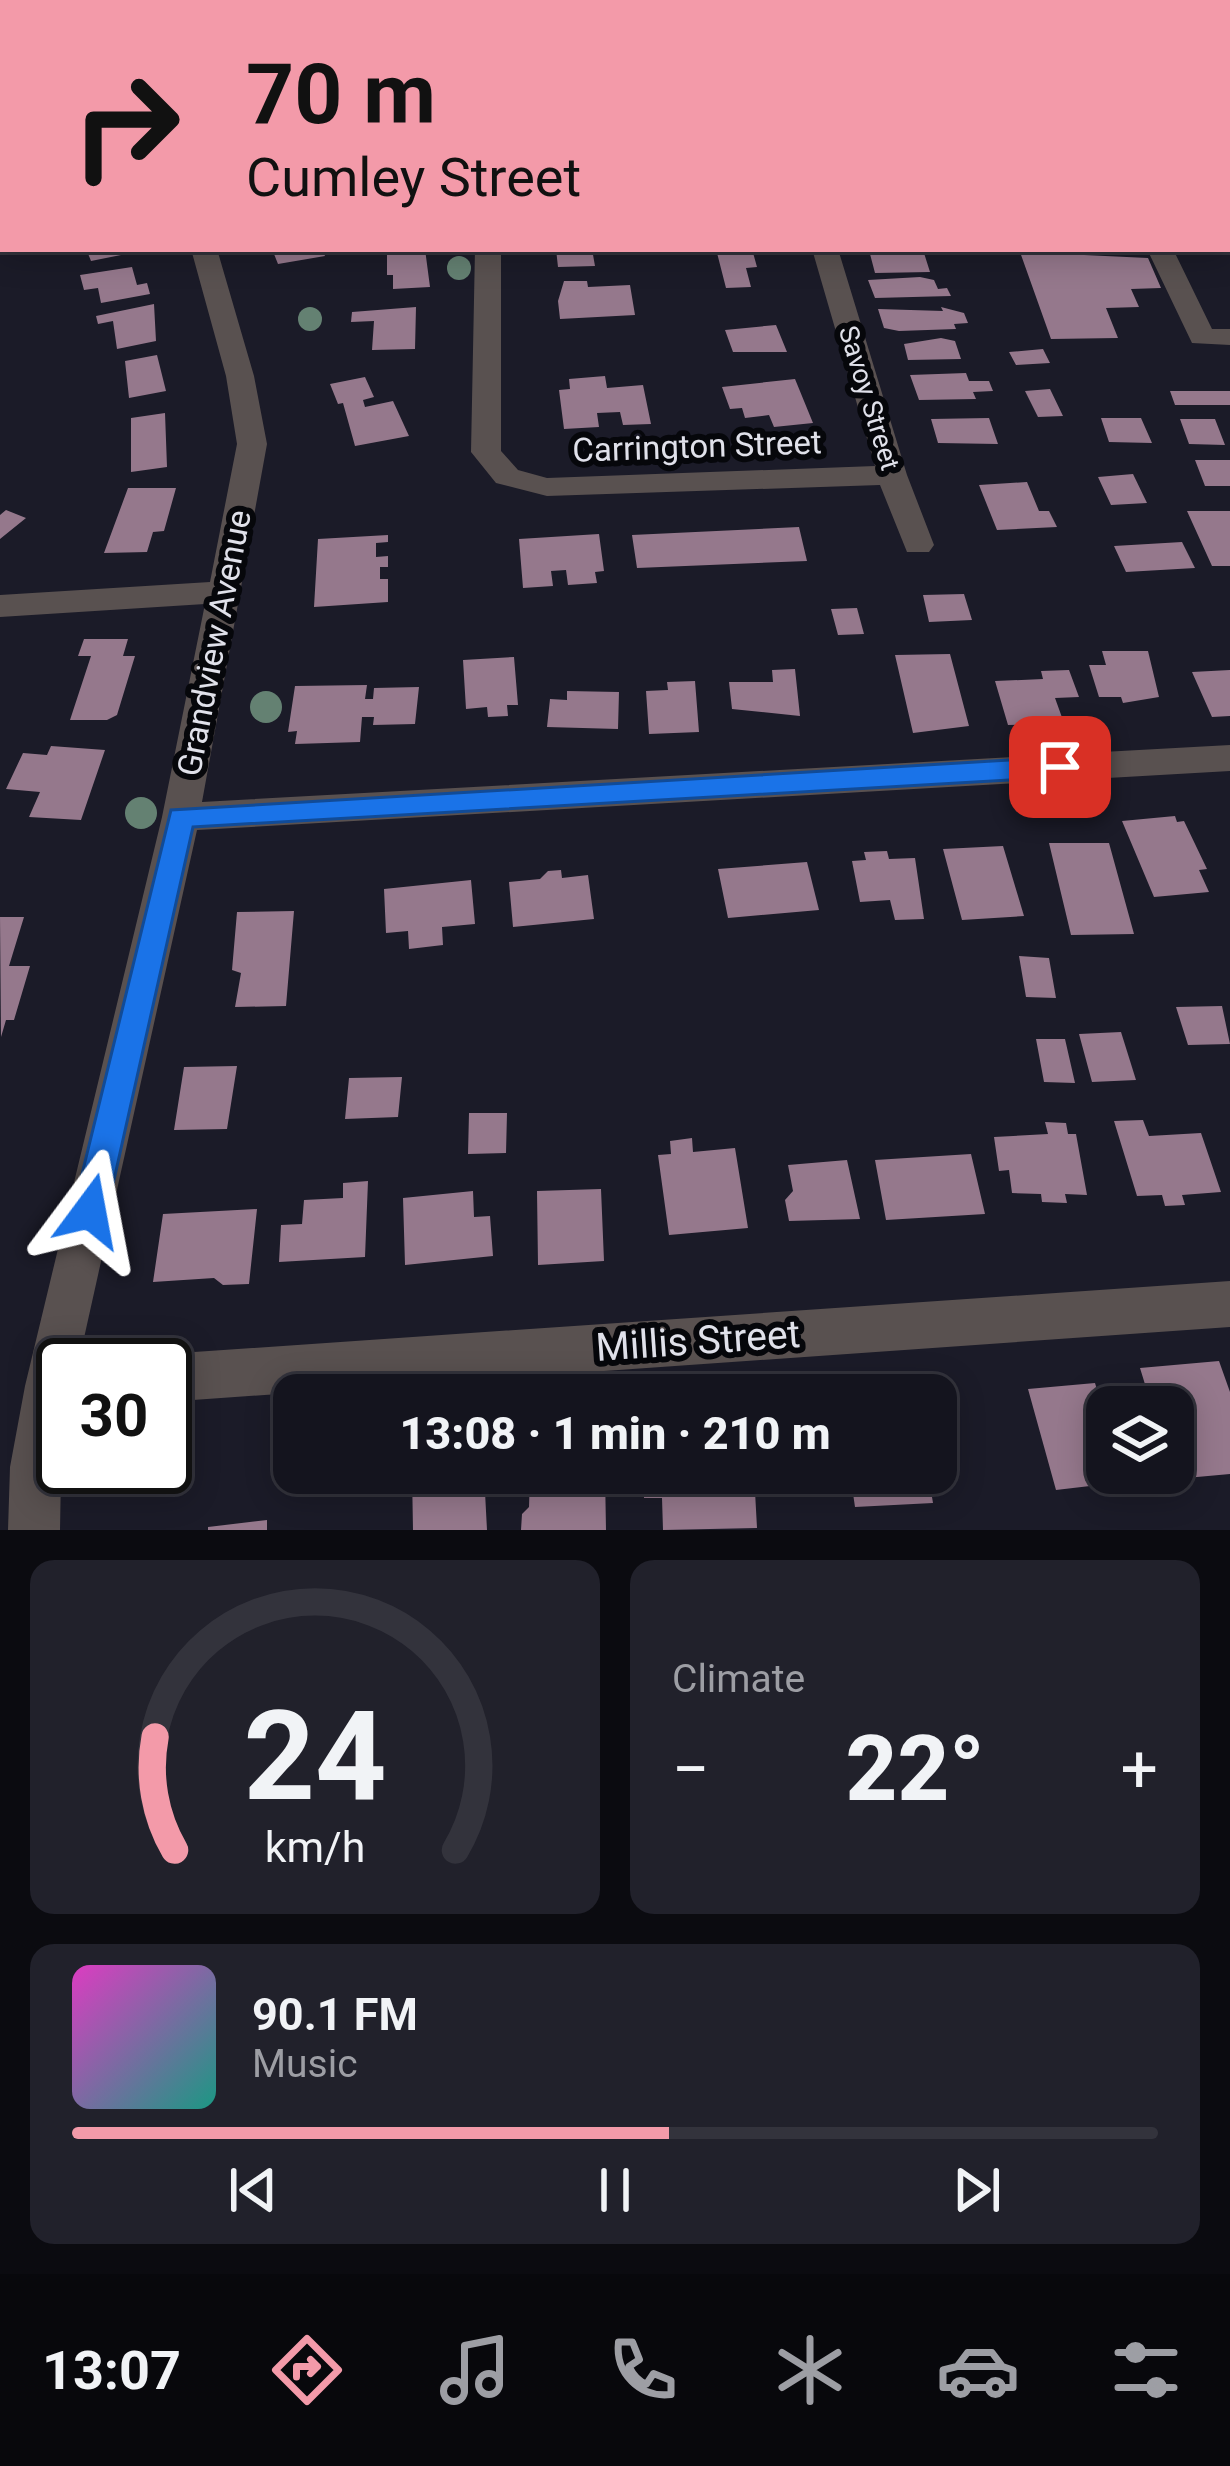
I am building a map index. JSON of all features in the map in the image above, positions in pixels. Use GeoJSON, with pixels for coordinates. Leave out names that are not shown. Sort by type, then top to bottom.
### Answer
{"type":"FeatureCollection","features":[{"type":"Feature","properties":{"kind":"street","name":"Grandview Avenue"},"geometry":{"type":"LineString","coordinates":[[67,1338],[181,818],[252,444],[240,376],[205,252]]}},
{"type":"Feature","properties":{"kind":"street","name":"Carrington Street"},"geometry":{"type":"LineString","coordinates":[[488,252],[486,452],[507,477],[548,487],[892,475]]}},
{"type":"Feature","properties":{"kind":"street","name":"Savoy Street"},"geometry":{"type":"LineString","coordinates":[[826,252],[892,475],[918,544]]}},
{"type":"Feature","properties":{"kind":"street"},"geometry":{"type":"LineString","coordinates":[[1161,252],[1202,338],[1230,337]]}},
{"type":"Feature","properties":{"kind":"street"},"geometry":{"type":"LineString","coordinates":[[0,606],[225,592]]}},
{"type":"Feature","properties":{"kind":"street"},"geometry":{"type":"LineString","coordinates":[[181,818],[1230,758]]}},
{"type":"Feature","properties":{"kind":"street","name":"Millis Street"},"geometry":{"type":"LineString","coordinates":[[192,1376],[1230,1304]]}},
{"type":"Feature","properties":{"kind":"street","name":"Grandview Avenue"},"geometry":{"type":"LineString","coordinates":[[34,1530],[36,1463]]}},
{"type":"Feature","properties":{"kind":"building"},"geometry":{"type":"Polygon","coordinates":[[[87,252],[136,252],[91,261],[87,252]]]}},
{"type":"Feature","properties":{"kind":"building"},"geometry":{"type":"Polygon","coordinates":[[[273,252],[323,252],[325,256],[278,264],[273,252]]]}},
{"type":"Feature","properties":{"kind":"building"},"geometry":{"type":"Polygon","coordinates":[[[387,252],[425,252],[430,287],[393,289],[393,275],[387,275],[387,252]]]}},
{"type":"Feature","properties":{"kind":"building"},"geometry":{"type":"Polygon","coordinates":[[[556,252],[593,252],[595,266],[558,267],[556,252]]]}},
{"type":"Feature","properties":{"kind":"building"},"geometry":{"type":"Polygon","coordinates":[[[717,252],[753,252],[757,267],[746,268],[751,287],[726,288],[717,252]]]}},
{"type":"Feature","properties":{"kind":"building"},"geometry":{"type":"Polygon","coordinates":[[[1020,252],[1148,258],[1161,288],[1131,289],[1139,307],[1106,308],[1118,338],[1051,339],[1020,252]]]}},
{"type":"Feature","properties":{"kind":"building"},"geometry":{"type":"Polygon","coordinates":[[[924,253],[930,272],[875,273],[870,254],[924,253]]]}},
{"type":"Feature","properties":{"kind":"building"},"geometry":{"type":"Polygon","coordinates":[[[132,267],[137,285],[147,283],[150,294],[101,303],[98,288],[84,290],[80,275],[132,267]]]}},
{"type":"Feature","properties":{"kind":"building"},"geometry":{"type":"Polygon","coordinates":[[[868,280],[934,280],[938,289],[947,288],[951,296],[875,298],[868,280]]]}},
{"type":"Feature","properties":{"kind":"building"},"geometry":{"type":"Polygon","coordinates":[[[564,281],[587,281],[588,287],[630,285],[635,315],[560,319],[558,301],[564,281]]]}},
{"type":"Feature","properties":{"kind":"building"},"geometry":{"type":"Polygon","coordinates":[[[154,304],[156,341],[117,349],[113,321],[98,324],[96,316],[154,304]]]}},
{"type":"Feature","properties":{"kind":"building"},"geometry":{"type":"Polygon","coordinates":[[[416,307],[415,349],[372,350],[374,321],[351,322],[352,312],[416,307]]]}},
{"type":"Feature","properties":{"kind":"building"},"geometry":{"type":"Polygon","coordinates":[[[941,307],[964,313],[968,323],[954,324],[956,329],[899,331],[884,328],[878,309],[943,311],[941,307]]]}},
{"type":"Feature","properties":{"kind":"building"},"geometry":{"type":"Polygon","coordinates":[[[776,325],[787,352],[733,352],[725,330],[776,325]]]}},
{"type":"Feature","properties":{"kind":"building"},"geometry":{"type":"Polygon","coordinates":[[[941,338],[955,341],[961,359],[908,360],[904,344],[941,338]]]}},
{"type":"Feature","properties":{"kind":"building"},"geometry":{"type":"Polygon","coordinates":[[[1043,349],[1050,363],[1016,365],[1009,352],[1043,349]]]}},
{"type":"Feature","properties":{"kind":"building"},"geometry":{"type":"Polygon","coordinates":[[[157,355],[166,391],[129,398],[125,361],[157,355]]]}},
{"type":"Feature","properties":{"kind":"building"},"geometry":{"type":"Polygon","coordinates":[[[966,373],[969,381],[989,381],[993,391],[973,392],[976,399],[919,400],[910,375],[966,373]]]}},
{"type":"Feature","properties":{"kind":"building"},"geometry":{"type":"Polygon","coordinates":[[[605,376],[607,388],[643,385],[651,424],[623,425],[620,412],[597,413],[599,427],[564,429],[559,390],[570,389],[569,379],[605,376]]]}},
{"type":"Feature","properties":{"kind":"building"},"geometry":{"type":"Polygon","coordinates":[[[365,377],[374,397],[363,400],[365,407],[393,401],[409,436],[355,446],[343,403],[338,404],[330,384],[365,377]]]}},
{"type":"Feature","properties":{"kind":"building"},"geometry":{"type":"Polygon","coordinates":[[[795,379],[813,423],[774,427],[769,415],[745,418],[742,408],[730,409],[722,387],[795,379]]]}},
{"type":"Feature","properties":{"kind":"building"},"geometry":{"type":"Polygon","coordinates":[[[1050,389],[1063,416],[1038,417],[1025,391],[1050,389]]]}},
{"type":"Feature","properties":{"kind":"building"},"geometry":{"type":"Polygon","coordinates":[[[1170,391],[1230,391],[1230,405],[1175,405],[1170,391]]]}},
{"type":"Feature","properties":{"kind":"building"},"geometry":{"type":"Polygon","coordinates":[[[165,413],[167,467],[131,472],[131,418],[165,413]]]}},
{"type":"Feature","properties":{"kind":"building"},"geometry":{"type":"Polygon","coordinates":[[[989,418],[998,444],[938,443],[931,419],[989,418]]]}},
{"type":"Feature","properties":{"kind":"building"},"geometry":{"type":"Polygon","coordinates":[[[1101,418],[1141,418],[1152,443],[1109,442],[1101,418]]]}},
{"type":"Feature","properties":{"kind":"building"},"geometry":{"type":"Polygon","coordinates":[[[1180,419],[1215,419],[1225,445],[1189,444],[1180,419]]]}},
{"type":"Feature","properties":{"kind":"building"},"geometry":{"type":"Polygon","coordinates":[[[1195,460],[1230,460],[1230,486],[1205,486],[1195,460]]]}},
{"type":"Feature","properties":{"kind":"building"},"geometry":{"type":"Polygon","coordinates":[[[1133,474],[1147,503],[1111,505],[1098,477],[1133,474]]]}},
{"type":"Feature","properties":{"kind":"building"},"geometry":{"type":"Polygon","coordinates":[[[1027,482],[1039,511],[1049,511],[1057,527],[997,530],[979,485],[1027,482]]]}},
{"type":"Feature","properties":{"kind":"building"},"geometry":{"type":"Polygon","coordinates":[[[128,488],[176,488],[164,531],[153,532],[147,552],[104,553],[128,488]]]}},
{"type":"Feature","properties":{"kind":"building"},"geometry":{"type":"Polygon","coordinates":[[[6,510],[26,518],[0,539],[0,515],[6,510]]]}},
{"type":"Feature","properties":{"kind":"building"},"geometry":{"type":"Polygon","coordinates":[[[1187,511],[1230,511],[1230,566],[1212,566],[1187,511]]]}},
{"type":"Feature","properties":{"kind":"building"},"geometry":{"type":"Polygon","coordinates":[[[799,527],[807,561],[637,568],[632,535],[799,527]]]}},
{"type":"Feature","properties":{"kind":"building"},"geometry":{"type":"Polygon","coordinates":[[[599,534],[604,571],[595,572],[597,583],[568,585],[566,570],[551,571],[553,586],[523,588],[519,539],[599,534]]]}},
{"type":"Feature","properties":{"kind":"building"},"geometry":{"type":"Polygon","coordinates":[[[388,535],[388,542],[376,543],[376,557],[388,556],[388,567],[380,567],[380,579],[388,579],[388,602],[314,607],[318,539],[388,535]]]}},
{"type":"Feature","properties":{"kind":"building"},"geometry":{"type":"Polygon","coordinates":[[[1182,542],[1195,568],[1126,572],[1114,546],[1182,542]]]}},
{"type":"Feature","properties":{"kind":"building"},"geometry":{"type":"Polygon","coordinates":[[[964,594],[972,620],[929,622],[923,595],[964,594]]]}},
{"type":"Feature","properties":{"kind":"building"},"geometry":{"type":"Polygon","coordinates":[[[857,608],[864,634],[838,635],[831,609],[857,608]]]}},
{"type":"Feature","properties":{"kind":"building"},"geometry":{"type":"Polygon","coordinates":[[[84,639],[128,639],[123,656],[135,656],[117,715],[107,720],[70,720],[91,656],[78,656],[84,639]]]}},
{"type":"Feature","properties":{"kind":"building"},"geometry":{"type":"Polygon","coordinates":[[[1102,651],[1148,651],[1159,697],[1123,703],[1121,697],[1099,697],[1089,665],[1106,665],[1102,651]]]}},
{"type":"Feature","properties":{"kind":"building"},"geometry":{"type":"Polygon","coordinates":[[[950,654],[969,726],[913,733],[895,655],[950,654]]]}},
{"type":"Feature","properties":{"kind":"building"},"geometry":{"type":"Polygon","coordinates":[[[514,657],[518,705],[507,705],[508,716],[488,717],[487,707],[466,709],[463,660],[514,657]]]}},
{"type":"Feature","properties":{"kind":"building"},"geometry":{"type":"Polygon","coordinates":[[[795,669],[800,716],[732,709],[729,682],[773,682],[772,670],[795,669]]]}},
{"type":"Feature","properties":{"kind":"building"},"geometry":{"type":"Polygon","coordinates":[[[1069,670],[1079,697],[1055,698],[1064,723],[1008,725],[995,681],[1043,679],[1041,671],[1069,670]]]}},
{"type":"Feature","properties":{"kind":"building"},"geometry":{"type":"Polygon","coordinates":[[[1230,670],[1230,716],[1212,717],[1192,672],[1230,670]]]}},
{"type":"Feature","properties":{"kind":"building"},"geometry":{"type":"Polygon","coordinates":[[[695,681],[699,732],[649,734],[646,691],[668,690],[667,682],[695,681]]]}},
{"type":"Feature","properties":{"kind":"building"},"geometry":{"type":"Polygon","coordinates":[[[367,685],[365,699],[373,699],[374,688],[419,687],[415,724],[373,725],[374,717],[362,717],[360,742],[295,744],[297,731],[288,732],[295,686],[367,685]]]}},
{"type":"Feature","properties":{"kind":"building"},"geometry":{"type":"Polygon","coordinates":[[[567,691],[619,692],[618,729],[547,727],[550,699],[567,700],[567,691]]]}},
{"type":"Feature","properties":{"kind":"building"},"geometry":{"type":"Polygon","coordinates":[[[51,746],[105,750],[81,820],[29,817],[40,792],[6,789],[23,753],[47,755],[51,746]]]}},
{"type":"Feature","properties":{"kind":"building"},"geometry":{"type":"Polygon","coordinates":[[[1175,816],[1177,822],[1184,821],[1207,869],[1199,870],[1209,892],[1154,897],[1122,821],[1175,816]]]}},
{"type":"Feature","properties":{"kind":"building"},"geometry":{"type":"Polygon","coordinates":[[[1049,843],[1109,843],[1134,934],[1071,935],[1049,843]]]}},
{"type":"Feature","properties":{"kind":"building"},"geometry":{"type":"Polygon","coordinates":[[[1003,846],[1024,916],[962,920],[943,849],[1003,846]]]}},
{"type":"Feature","properties":{"kind":"building"},"geometry":{"type":"Polygon","coordinates":[[[887,851],[889,859],[915,858],[924,919],[895,920],[890,900],[860,902],[852,861],[866,860],[864,852],[887,851]]]}},
{"type":"Feature","properties":{"kind":"building"},"geometry":{"type":"Polygon","coordinates":[[[807,862],[819,910],[728,918],[718,869],[807,862]]]}},
{"type":"Feature","properties":{"kind":"building"},"geometry":{"type":"Polygon","coordinates":[[[561,870],[562,878],[588,875],[594,919],[513,927],[509,882],[540,879],[548,871],[561,870]]]}},
{"type":"Feature","properties":{"kind":"building"},"geometry":{"type":"Polygon","coordinates":[[[471,880],[475,924],[442,927],[443,945],[409,949],[408,931],[386,933],[384,889],[471,880]]]}},
{"type":"Feature","properties":{"kind":"building"},"geometry":{"type":"Polygon","coordinates":[[[294,911],[286,1006],[235,1007],[241,973],[232,970],[237,912],[294,911]]]}},
{"type":"Feature","properties":{"kind":"building"},"geometry":{"type":"Polygon","coordinates":[[[0,917],[24,917],[9,966],[30,966],[14,1020],[6,1020],[1,1037],[0,917]]]}},
{"type":"Feature","properties":{"kind":"building"},"geometry":{"type":"Polygon","coordinates":[[[1019,956],[1049,958],[1056,998],[1026,997],[1019,956]]]}},
{"type":"Feature","properties":{"kind":"building"},"geometry":{"type":"Polygon","coordinates":[[[1222,1006],[1230,1044],[1188,1045],[1176,1007],[1222,1006]]]}},
{"type":"Feature","properties":{"kind":"building"},"geometry":{"type":"Polygon","coordinates":[[[1121,1032],[1136,1080],[1092,1082],[1079,1034],[1121,1032]]]}},
{"type":"Feature","properties":{"kind":"building"},"geometry":{"type":"Polygon","coordinates":[[[1036,1039],[1065,1039],[1075,1083],[1044,1082],[1036,1039]]]}},
{"type":"Feature","properties":{"kind":"building"},"geometry":{"type":"Polygon","coordinates":[[[237,1066],[227,1129],[174,1130],[184,1067],[237,1066]]]}},
{"type":"Feature","properties":{"kind":"building"},"geometry":{"type":"Polygon","coordinates":[[[402,1077],[398,1117],[345,1119],[349,1078],[402,1077]]]}},
{"type":"Feature","properties":{"kind":"building"},"geometry":{"type":"Polygon","coordinates":[[[469,1113],[507,1113],[506,1153],[468,1154],[469,1113]]]}},
{"type":"Feature","properties":{"kind":"building"},"geometry":{"type":"Polygon","coordinates":[[[1143,1120],[1149,1136],[1201,1133],[1221,1192],[1182,1195],[1185,1205],[1165,1206],[1162,1195],[1137,1196],[1114,1121],[1143,1120]]]}},
{"type":"Feature","properties":{"kind":"building"},"geometry":{"type":"Polygon","coordinates":[[[1045,1122],[1066,1123],[1068,1134],[1076,1134],[1087,1195],[1065,1194],[1067,1203],[1042,1202],[1041,1194],[1012,1193],[1009,1170],[999,1171],[994,1137],[1048,1134],[1045,1122]]]}},
{"type":"Feature","properties":{"kind":"building"},"geometry":{"type":"Polygon","coordinates":[[[692,1138],[693,1152],[735,1148],[748,1228],[669,1235],[658,1155],[671,1154],[670,1141],[692,1138]]]}},
{"type":"Feature","properties":{"kind":"building"},"geometry":{"type":"Polygon","coordinates":[[[971,1154],[985,1214],[886,1220],[875,1160],[971,1154]]]}},
{"type":"Feature","properties":{"kind":"building"},"geometry":{"type":"Polygon","coordinates":[[[847,1160],[860,1219],[789,1221],[785,1200],[793,1191],[788,1165],[847,1160]]]}},
{"type":"Feature","properties":{"kind":"building"},"geometry":{"type":"Polygon","coordinates":[[[368,1181],[365,1257],[279,1262],[281,1225],[302,1224],[304,1200],[343,1198],[343,1183],[368,1181]]]}},
{"type":"Feature","properties":{"kind":"building"},"geometry":{"type":"Polygon","coordinates":[[[601,1189],[604,1261],[538,1265],[537,1191],[601,1189]]]}},
{"type":"Feature","properties":{"kind":"building"},"geometry":{"type":"Polygon","coordinates":[[[473,1191],[474,1217],[490,1216],[493,1256],[405,1265],[403,1198],[473,1191]]]}},
{"type":"Feature","properties":{"kind":"building"},"geometry":{"type":"Polygon","coordinates":[[[257,1209],[249,1284],[223,1285],[214,1278],[153,1282],[163,1214],[257,1209]]]}},
{"type":"Feature","properties":{"kind":"building"},"geometry":{"type":"Polygon","coordinates":[[[1219,1361],[1230,1392],[1230,1474],[1194,1477],[1194,1386],[1146,1386],[1140,1368],[1219,1361]]]}},
{"type":"Feature","properties":{"kind":"building"},"geometry":{"type":"Polygon","coordinates":[[[1095,1383],[1086,1386],[1086,1486],[1056,1490],[1028,1389],[1095,1383]]]}},
{"type":"Feature","properties":{"kind":"building"},"geometry":{"type":"Polygon","coordinates":[[[412,1494],[485,1494],[487,1530],[413,1530],[412,1494]]]}},
{"type":"Feature","properties":{"kind":"building"},"geometry":{"type":"Polygon","coordinates":[[[529,1494],[605,1494],[606,1530],[521,1530],[522,1514],[529,1507],[529,1494]]]}},
{"type":"Feature","properties":{"kind":"building"},"geometry":{"type":"Polygon","coordinates":[[[644,1494],[755,1494],[757,1528],[663,1530],[662,1498],[644,1498],[644,1494]]]}},
{"type":"Feature","properties":{"kind":"building"},"geometry":{"type":"Polygon","coordinates":[[[853,1494],[932,1494],[933,1503],[855,1507],[853,1494]]]}},
{"type":"Feature","properties":{"kind":"building"},"geometry":{"type":"Polygon","coordinates":[[[267,1520],[267,1530],[208,1530],[208,1527],[267,1520]]]}},
{"type":"Feature","properties":{"kind":"route"},"geometry":{"type":"LineString","coordinates":[[90,1211],[181,818],[1060,767]]}}]}
